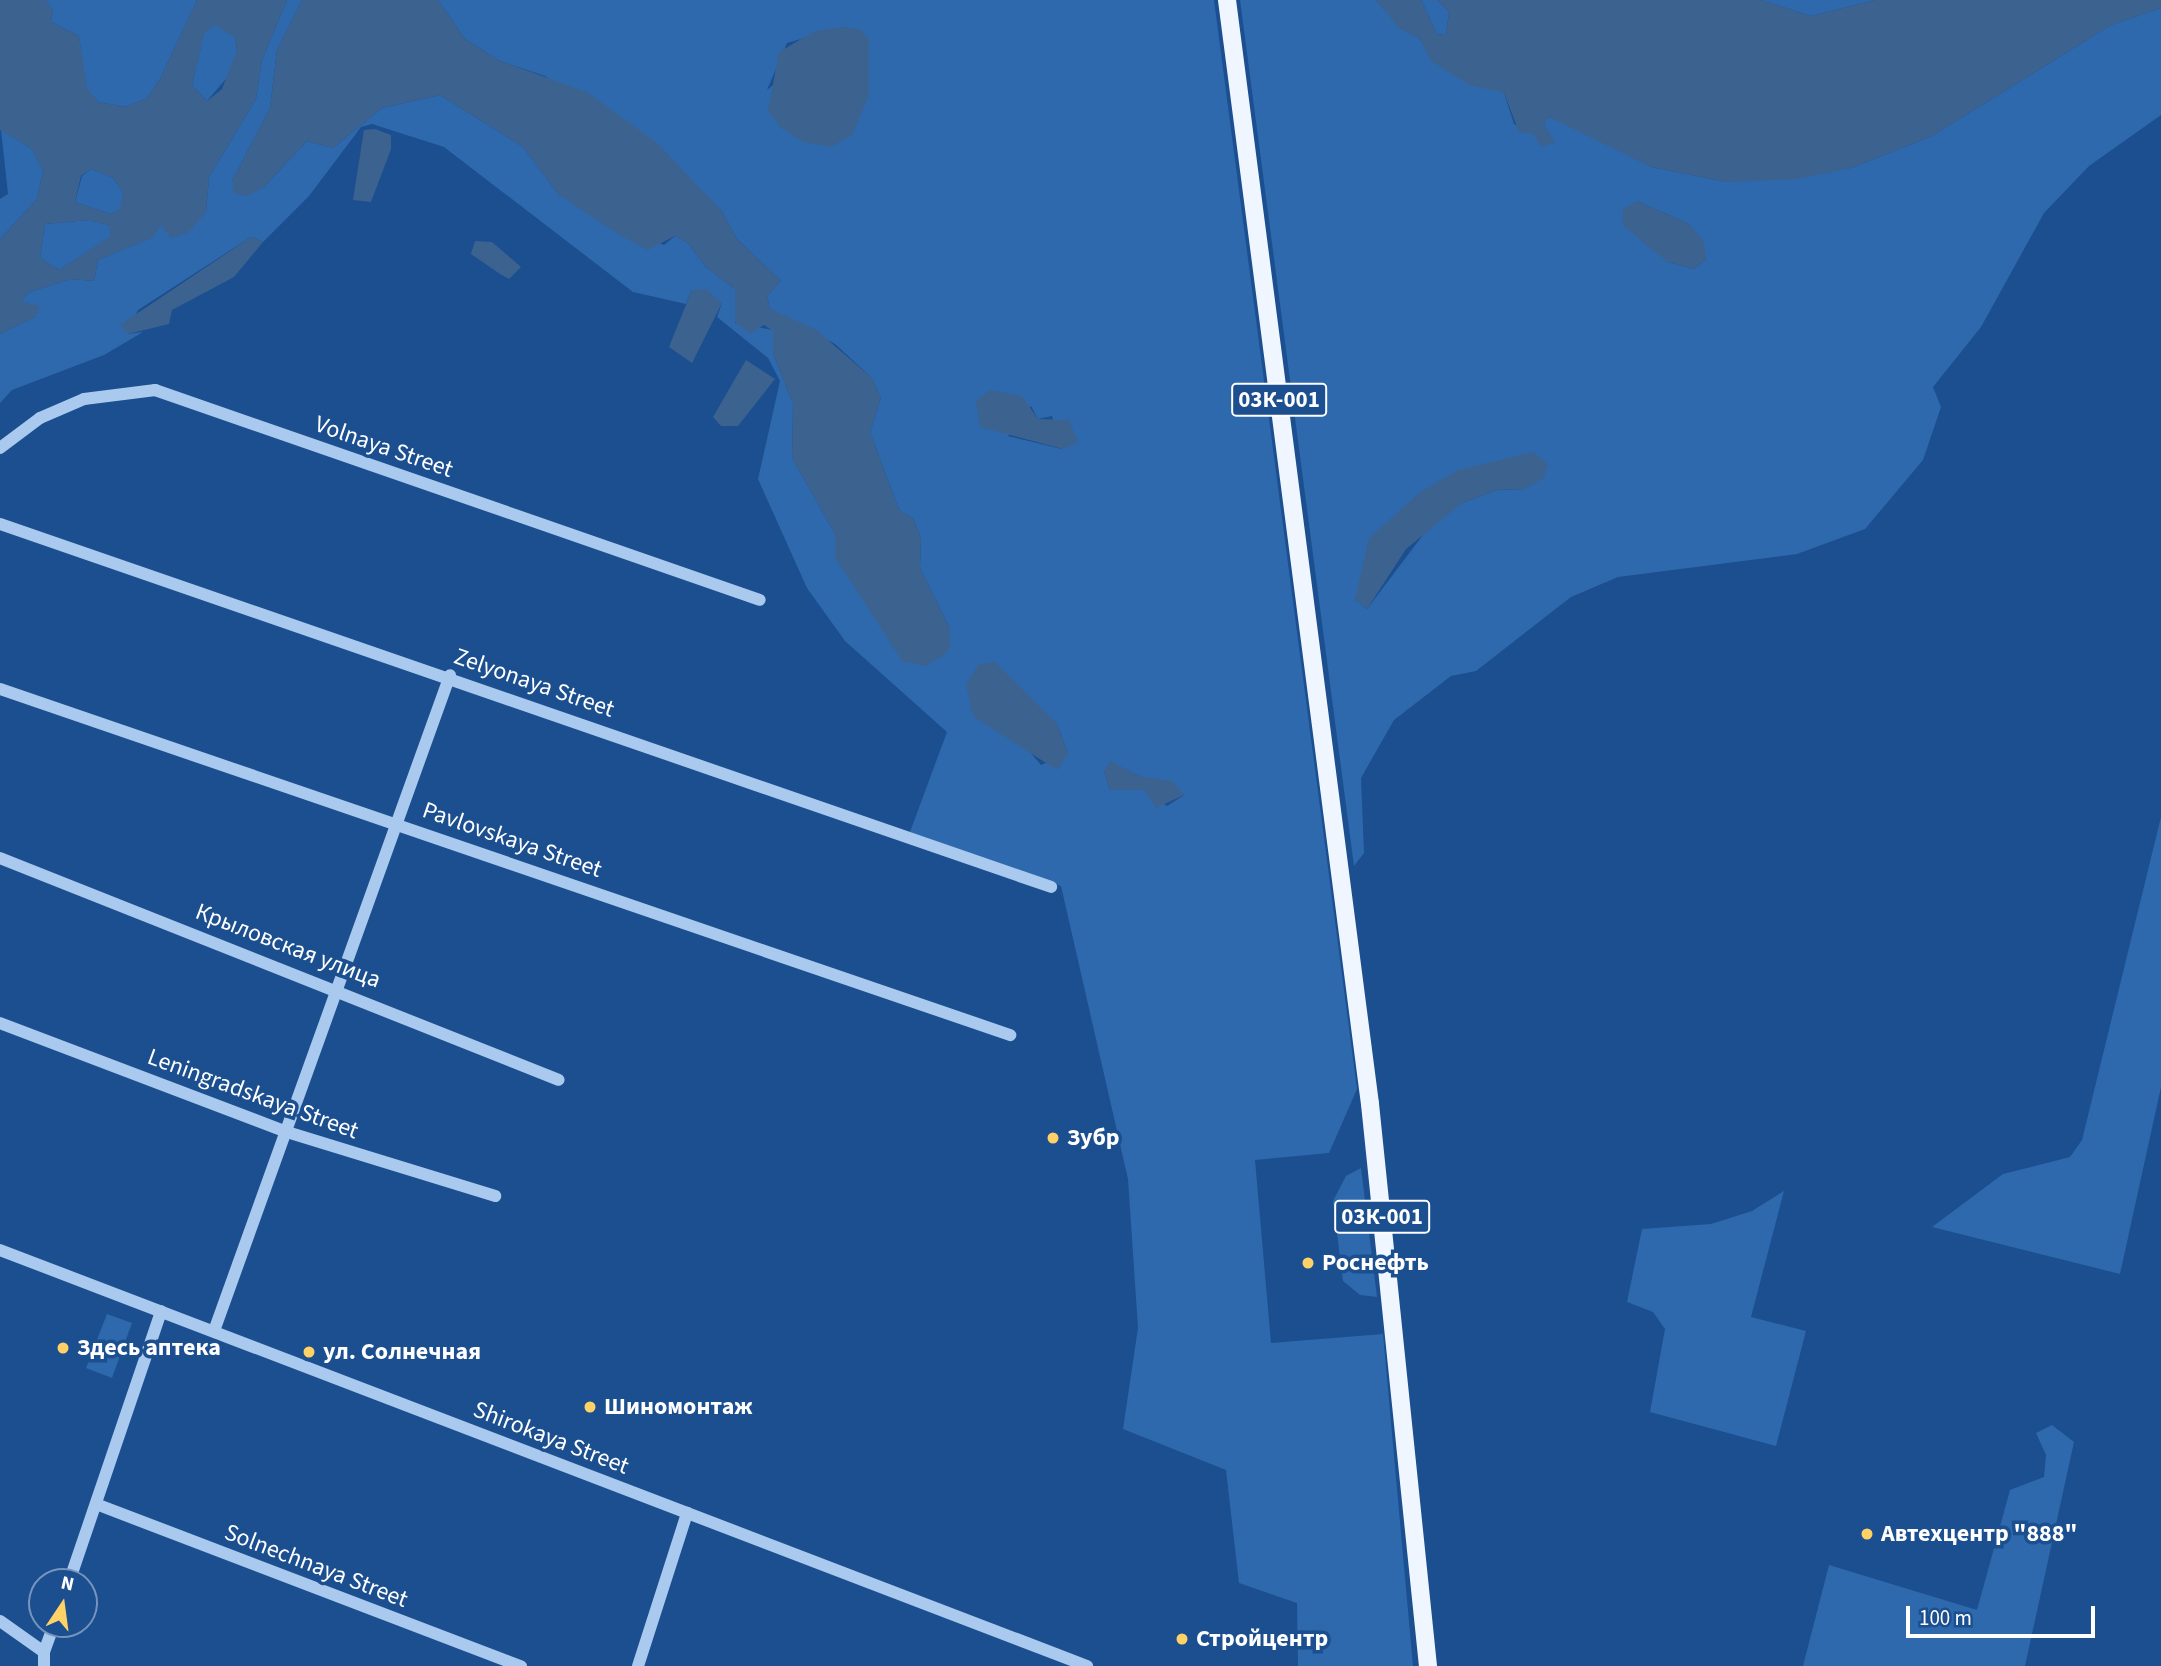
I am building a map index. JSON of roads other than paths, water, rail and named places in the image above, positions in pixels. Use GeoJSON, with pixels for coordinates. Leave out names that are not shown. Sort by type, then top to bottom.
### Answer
{"type":"FeatureCollection","features":[{"type":"Feature","properties":{"kind":"main road","name":"03К-001"},"geometry":{"type":"LineString","coordinates":[[1227,0],[1370,1104],[1427,1666]]}},
{"type":"Feature","properties":{"kind":"street","name":"Volnaya Street"},"geometry":{"type":"LineString","coordinates":[[0,448],[30,424],[83,399],[155,390],[760,600]]}},
{"type":"Feature","properties":{"kind":"street","name":"Zelyonaya Street"},"geometry":{"type":"LineString","coordinates":[[0,524],[450,675],[1051,887]]}},
{"type":"Feature","properties":{"kind":"street"},"geometry":{"type":"LineString","coordinates":[[214,1331],[450,675]]}},
{"type":"Feature","properties":{"kind":"street","name":"Pavlovskaya Street"},"geometry":{"type":"LineString","coordinates":[[0,689],[1010,1035]]}},
{"type":"Feature","properties":{"kind":"street","name":"Крыловская улица"},"geometry":{"type":"LineString","coordinates":[[0,858],[337,987],[559,1080]]}},
{"type":"Feature","properties":{"kind":"street","name":"Leningradskaya Street"},"geometry":{"type":"LineString","coordinates":[[0,1023],[287,1132],[495,1196]]}},
{"type":"Feature","properties":{"kind":"street","name":"Shirokaya Street"},"geometry":{"type":"LineString","coordinates":[[0,1250],[1087,1666]]}},
{"type":"Feature","properties":{"kind":"street"},"geometry":{"type":"LineString","coordinates":[[74,1568],[161,1311]]}},
{"type":"Feature","properties":{"kind":"street","name":"Solnechnaya Street"},"geometry":{"type":"LineString","coordinates":[[96,1504],[521,1666]]}},
{"type":"Feature","properties":{"kind":"street"},"geometry":{"type":"LineString","coordinates":[[638,1666],[687,1513]]}},
{"type":"Feature","properties":{"kind":"street"},"geometry":{"type":"LineString","coordinates":[[0,1621],[44,1652]]}},
{"type":"Feature","properties":{"kind":"street"},"geometry":{"type":"LineString","coordinates":[[44,1666],[44,1652],[49,1638]]}},
{"type":"Feature","properties":{"kind":"place","name":"Зубр"},"geometry":{"type":"Point","coordinates":[1053,1138]}},
{"type":"Feature","properties":{"kind":"place","name":"Роснефть"},"geometry":{"type":"Point","coordinates":[1308,1263]}},
{"type":"Feature","properties":{"kind":"place","name":"Здесь аптека"},"geometry":{"type":"Point","coordinates":[63,1348]}},
{"type":"Feature","properties":{"kind":"place","name":"ул. Солнечная"},"geometry":{"type":"Point","coordinates":[309,1352]}},
{"type":"Feature","properties":{"kind":"place","name":"Шиномонтаж"},"geometry":{"type":"Point","coordinates":[590,1407]}},
{"type":"Feature","properties":{"kind":"place","name":"Автехцентр \"888\""},"geometry":{"type":"Point","coordinates":[1867,1534]}},
{"type":"Feature","properties":{"kind":"place","name":"Стройцентр"},"geometry":{"type":"Point","coordinates":[1182,1639]}}]}
